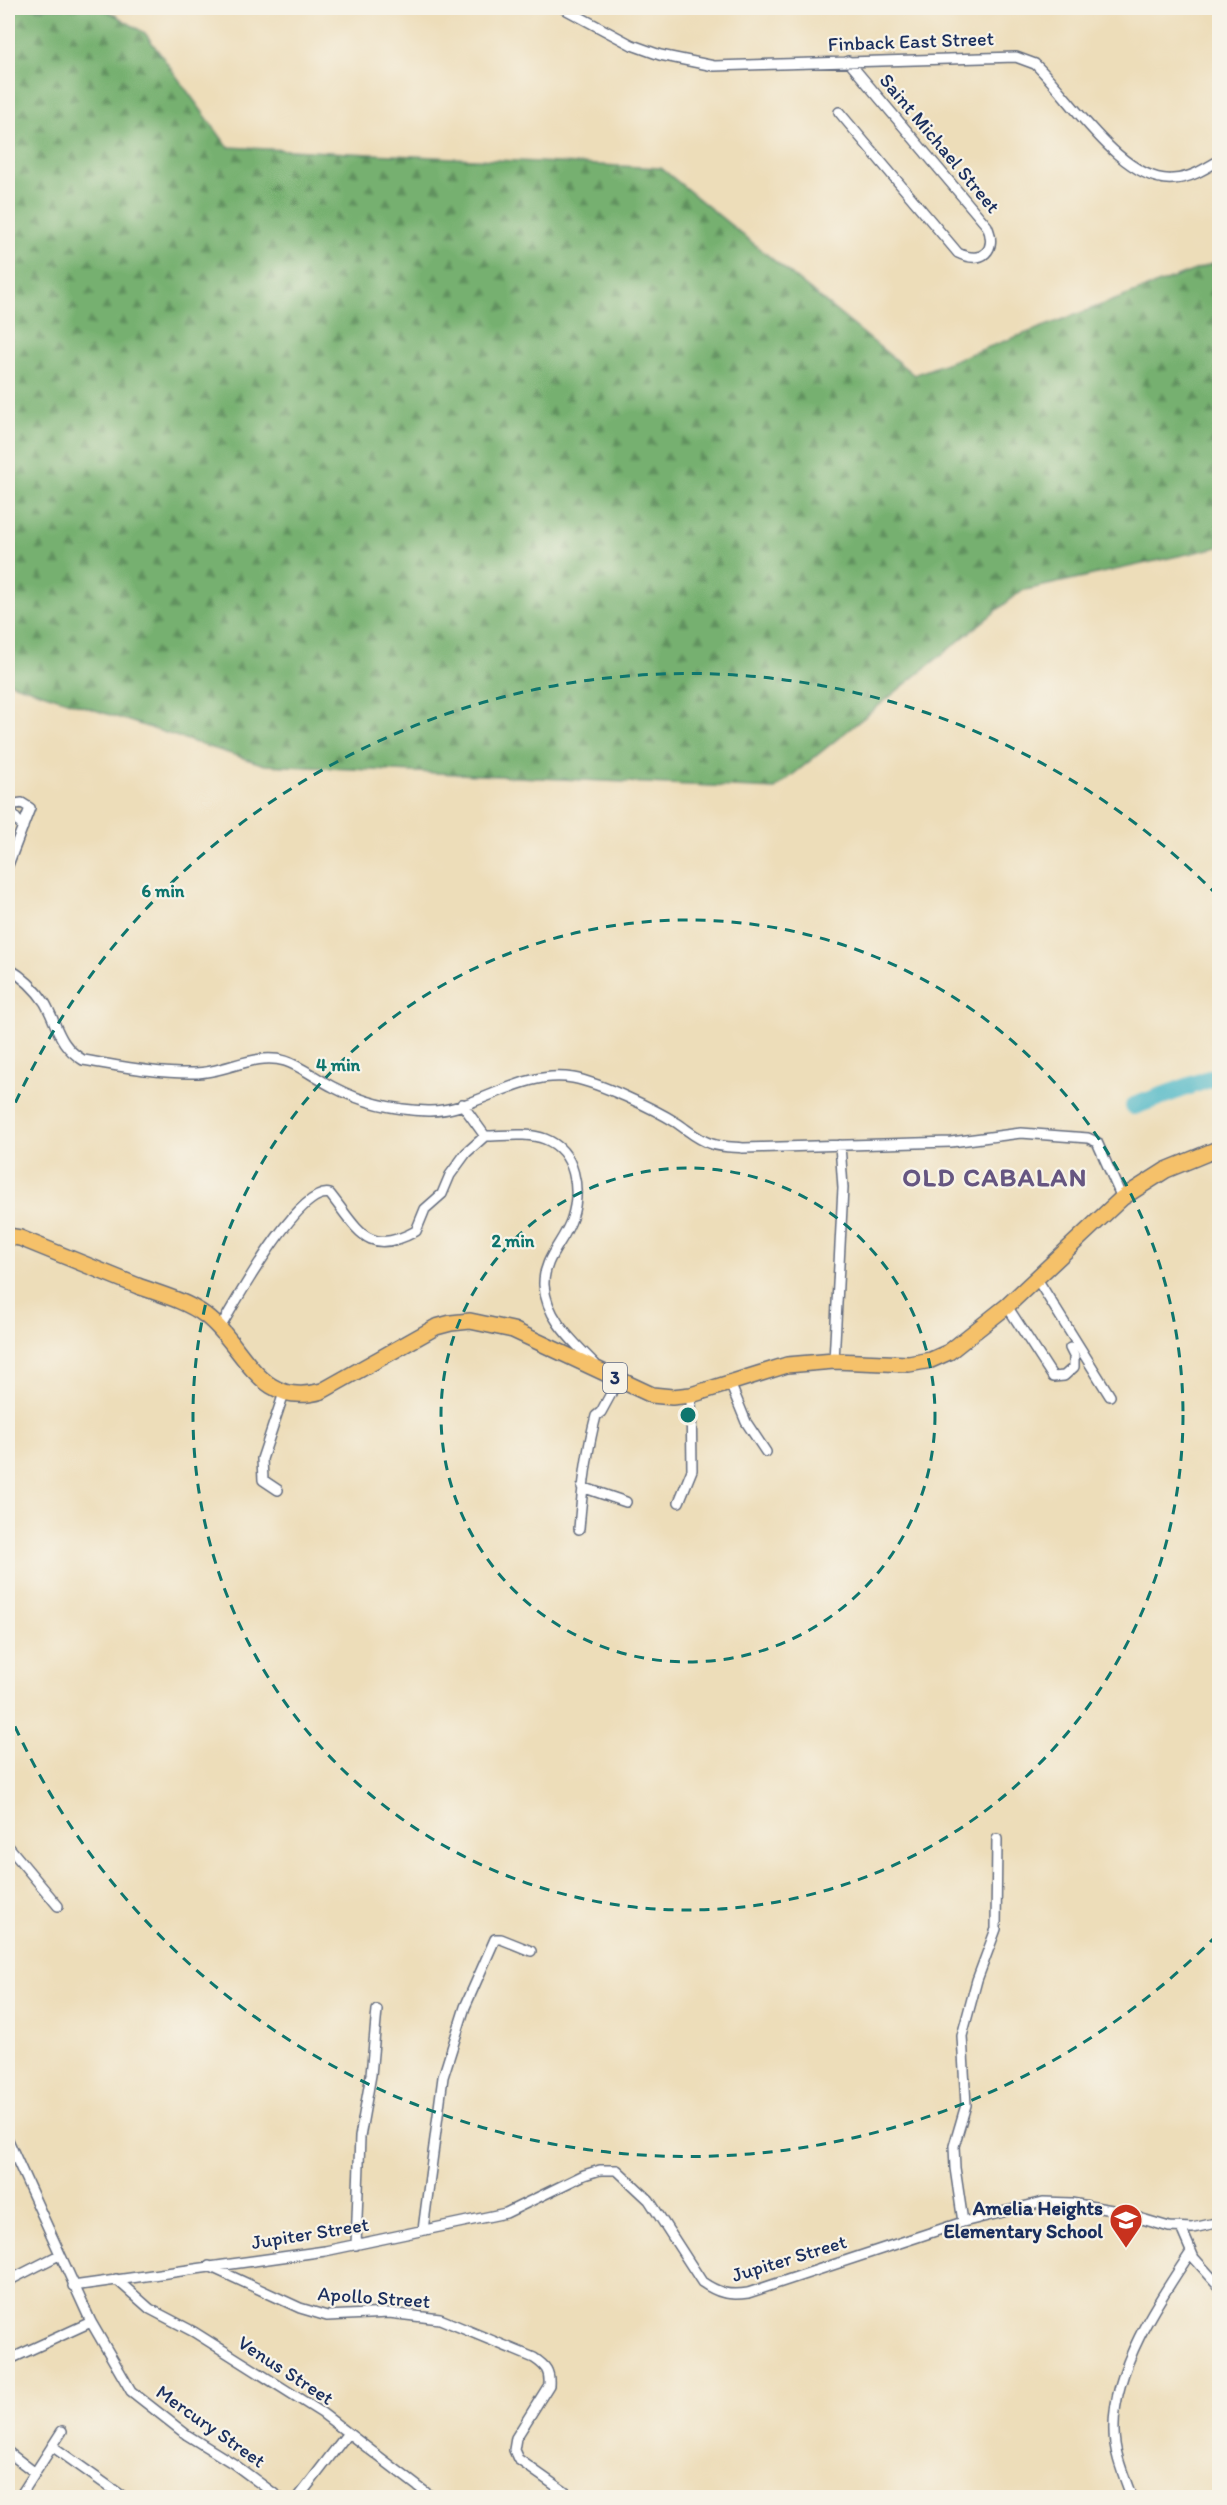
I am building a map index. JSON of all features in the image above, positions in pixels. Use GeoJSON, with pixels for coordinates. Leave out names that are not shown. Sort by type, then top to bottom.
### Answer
{"type":"FeatureCollection","features":[{"type":"Feature","properties":{"kind":"highway","name":"3"},"geometry":{"type":"LineString","coordinates":[[284,1393],[302,1395],[322,1392],[436,1328],[451,1323],[470,1321],[513,1330],[652,1395],[672,1397],[691,1395],[787,1365],[834,1361],[909,1364],[931,1360],[949,1352],[1007,1306],[1122,1198],[1166,1170],[1220,1148]]}},
{"type":"Feature","properties":{"kind":"highway"},"geometry":{"type":"LineString","coordinates":[[8,1236],[20,1238],[190,1306],[220,1328],[257,1376],[284,1393]]}},
{"type":"Feature","properties":{"kind":"street","name":"Finback East Street"},"geometry":{"type":"LineString","coordinates":[[563,8],[632,45],[660,55],[714,66],[1016,57],[1035,64],[1051,79],[1120,158],[1142,173],[1172,179],[1200,173],[1220,160]]}},
{"type":"Feature","properties":{"kind":"street","name":"Saint Michael Street"},"geometry":{"type":"LineString","coordinates":[[839,112],[958,253],[970,258],[982,256],[990,248],[992,237],[987,226],[848,61]]}},
{"type":"Feature","properties":{"kind":"street"},"geometry":{"type":"LineString","coordinates":[[8,807],[28,805],[30,812],[8,865]]}},
{"type":"Feature","properties":{"kind":"street"},"geometry":{"type":"LineString","coordinates":[[8,807],[23,827]]}},
{"type":"Feature","properties":{"kind":"street"},"geometry":{"type":"LineString","coordinates":[[8,968],[28,982],[44,1003],[63,1043],[71,1053],[83,1060],[182,1073],[199,1073],[264,1059],[284,1061],[334,1088],[381,1107],[431,1111],[462,1104],[517,1084],[548,1077],[573,1078],[603,1087],[677,1123],[695,1137],[713,1145],[743,1148],[951,1142],[1021,1133],[1088,1138],[1097,1142],[1122,1198]]}},
{"type":"Feature","properties":{"kind":"street"},"geometry":{"type":"LineString","coordinates":[[462,1104],[485,1136]]}},
{"type":"Feature","properties":{"kind":"street"},"geometry":{"type":"LineString","coordinates":[[220,1328],[282,1230],[301,1207],[315,1197],[330,1194],[372,1242],[382,1243],[405,1237],[416,1231],[425,1209],[442,1194],[450,1175],[485,1136],[545,1139],[558,1148],[572,1163],[576,1193],[572,1219],[550,1258],[544,1286],[550,1309],[559,1326],[601,1370]]}},
{"type":"Feature","properties":{"kind":"street"},"geometry":{"type":"LineString","coordinates":[[834,1361],[843,1188],[840,1145]]}},
{"type":"Feature","properties":{"kind":"street"},"geometry":{"type":"LineString","coordinates":[[1037,1279],[1110,1396]]}},
{"type":"Feature","properties":{"kind":"street"},"geometry":{"type":"LineString","coordinates":[[1007,1306],[1053,1377],[1064,1376],[1074,1367],[1074,1356],[1070,1348]]}},
{"type":"Feature","properties":{"kind":"street"},"geometry":{"type":"LineString","coordinates":[[579,1529],[585,1461],[596,1416],[601,1412],[619,1379]]}},
{"type":"Feature","properties":{"kind":"street"},"geometry":{"type":"LineString","coordinates":[[730,1383],[746,1422],[766,1452]]}},
{"type":"Feature","properties":{"kind":"street"},"geometry":{"type":"LineString","coordinates":[[279,1490],[263,1480],[262,1459],[284,1393]]}},
{"type":"Feature","properties":{"kind":"street"},"geometry":{"type":"LineString","coordinates":[[679,1502],[692,1470],[691,1395]]}},
{"type":"Feature","properties":{"kind":"street"},"geometry":{"type":"LineString","coordinates":[[582,1487],[626,1502]]}},
{"type":"Feature","properties":{"kind":"street"},"geometry":{"type":"LineString","coordinates":[[963,2222],[954,2146],[966,2105],[962,2036],[977,1980],[996,1929],[997,1839]]}},
{"type":"Feature","properties":{"kind":"street"},"geometry":{"type":"LineString","coordinates":[[8,1846],[58,1906]]}},
{"type":"Feature","properties":{"kind":"street"},"geometry":{"type":"LineString","coordinates":[[423,2230],[443,2077],[465,2007],[495,1939],[501,1939],[531,1951]]}},
{"type":"Feature","properties":{"kind":"street"},"geometry":{"type":"LineString","coordinates":[[356,2245],[360,2137],[371,2075],[377,2010]]}},
{"type":"Feature","properties":{"kind":"street","name":"Mercury Street"},"geometry":{"type":"LineString","coordinates":[[8,2140],[73,2286],[131,2391],[187,2435],[234,2464],[280,2498]]}},
{"type":"Feature","properties":{"kind":"street","name":"Jupiter Street"},"geometry":{"type":"LineString","coordinates":[[73,2286],[356,2245],[506,2212],[584,2175],[600,2170],[617,2170],[649,2200],[702,2282],[715,2291],[732,2296],[748,2293],[963,2222],[1042,2202],[1071,2203],[1112,2210],[1169,2227],[1193,2228],[1220,2222]]}},
{"type":"Feature","properties":{"kind":"street"},"geometry":{"type":"LineString","coordinates":[[1181,2228],[1191,2252],[1220,2287]]}},
{"type":"Feature","properties":{"kind":"street"},"geometry":{"type":"LineString","coordinates":[[1132,2498],[1117,2456],[1114,2432],[1116,2401],[1140,2334],[1162,2295],[1191,2252]]}},
{"type":"Feature","properties":{"kind":"street"},"geometry":{"type":"LineString","coordinates":[[8,2281],[59,2255]]}},
{"type":"Feature","properties":{"kind":"street","name":"Apollo Street"},"geometry":{"type":"LineString","coordinates":[[209,2266],[300,2308],[327,2316],[389,2313],[440,2319],[534,2358],[545,2366],[550,2376],[549,2385],[516,2438],[514,2450],[518,2459],[573,2498]]}},
{"type":"Feature","properties":{"kind":"street","name":"Venus Street"},"geometry":{"type":"LineString","coordinates":[[116,2279],[150,2309],[204,2338],[322,2413],[433,2498]]}},
{"type":"Feature","properties":{"kind":"street"},"geometry":{"type":"LineString","coordinates":[[8,2360],[91,2322]]}},
{"type":"Feature","properties":{"kind":"street"},"geometry":{"type":"LineString","coordinates":[[19,2498],[62,2431]]}},
{"type":"Feature","properties":{"kind":"street"},"geometry":{"type":"LineString","coordinates":[[298,2498],[348,2433]]}},
{"type":"Feature","properties":{"kind":"street"},"geometry":{"type":"LineString","coordinates":[[52,2446],[125,2498]]}},
{"type":"Feature","properties":{"kind":"street"},"geometry":{"type":"LineString","coordinates":[[8,2452],[34,2472]]}},
{"type":"Feature","properties":{"kind":"green space"},"geometry":{"type":"Polygon","coordinates":[[[8,8],[103,8],[145,33],[228,147],[661,168],[914,375],[1219,261],[1219,547],[1021,591],[775,789],[265,765],[8,682],[8,8]]]}},
{"type":"Feature","properties":{"kind":"waterway"},"geometry":{"type":"LineString","coordinates":[[1134,1106],[1220,1075]]}},
{"type":"Feature","properties":{"kind":"place","name":"Amelia Heights Elementary School"},"geometry":{"type":"Point","coordinates":[1126,2249]}},
{"type":"Feature","properties":{"kind":"district","name":"OLD CABALAN"},"geometry":{"type":"Point","coordinates":[995,1177]}}]}
